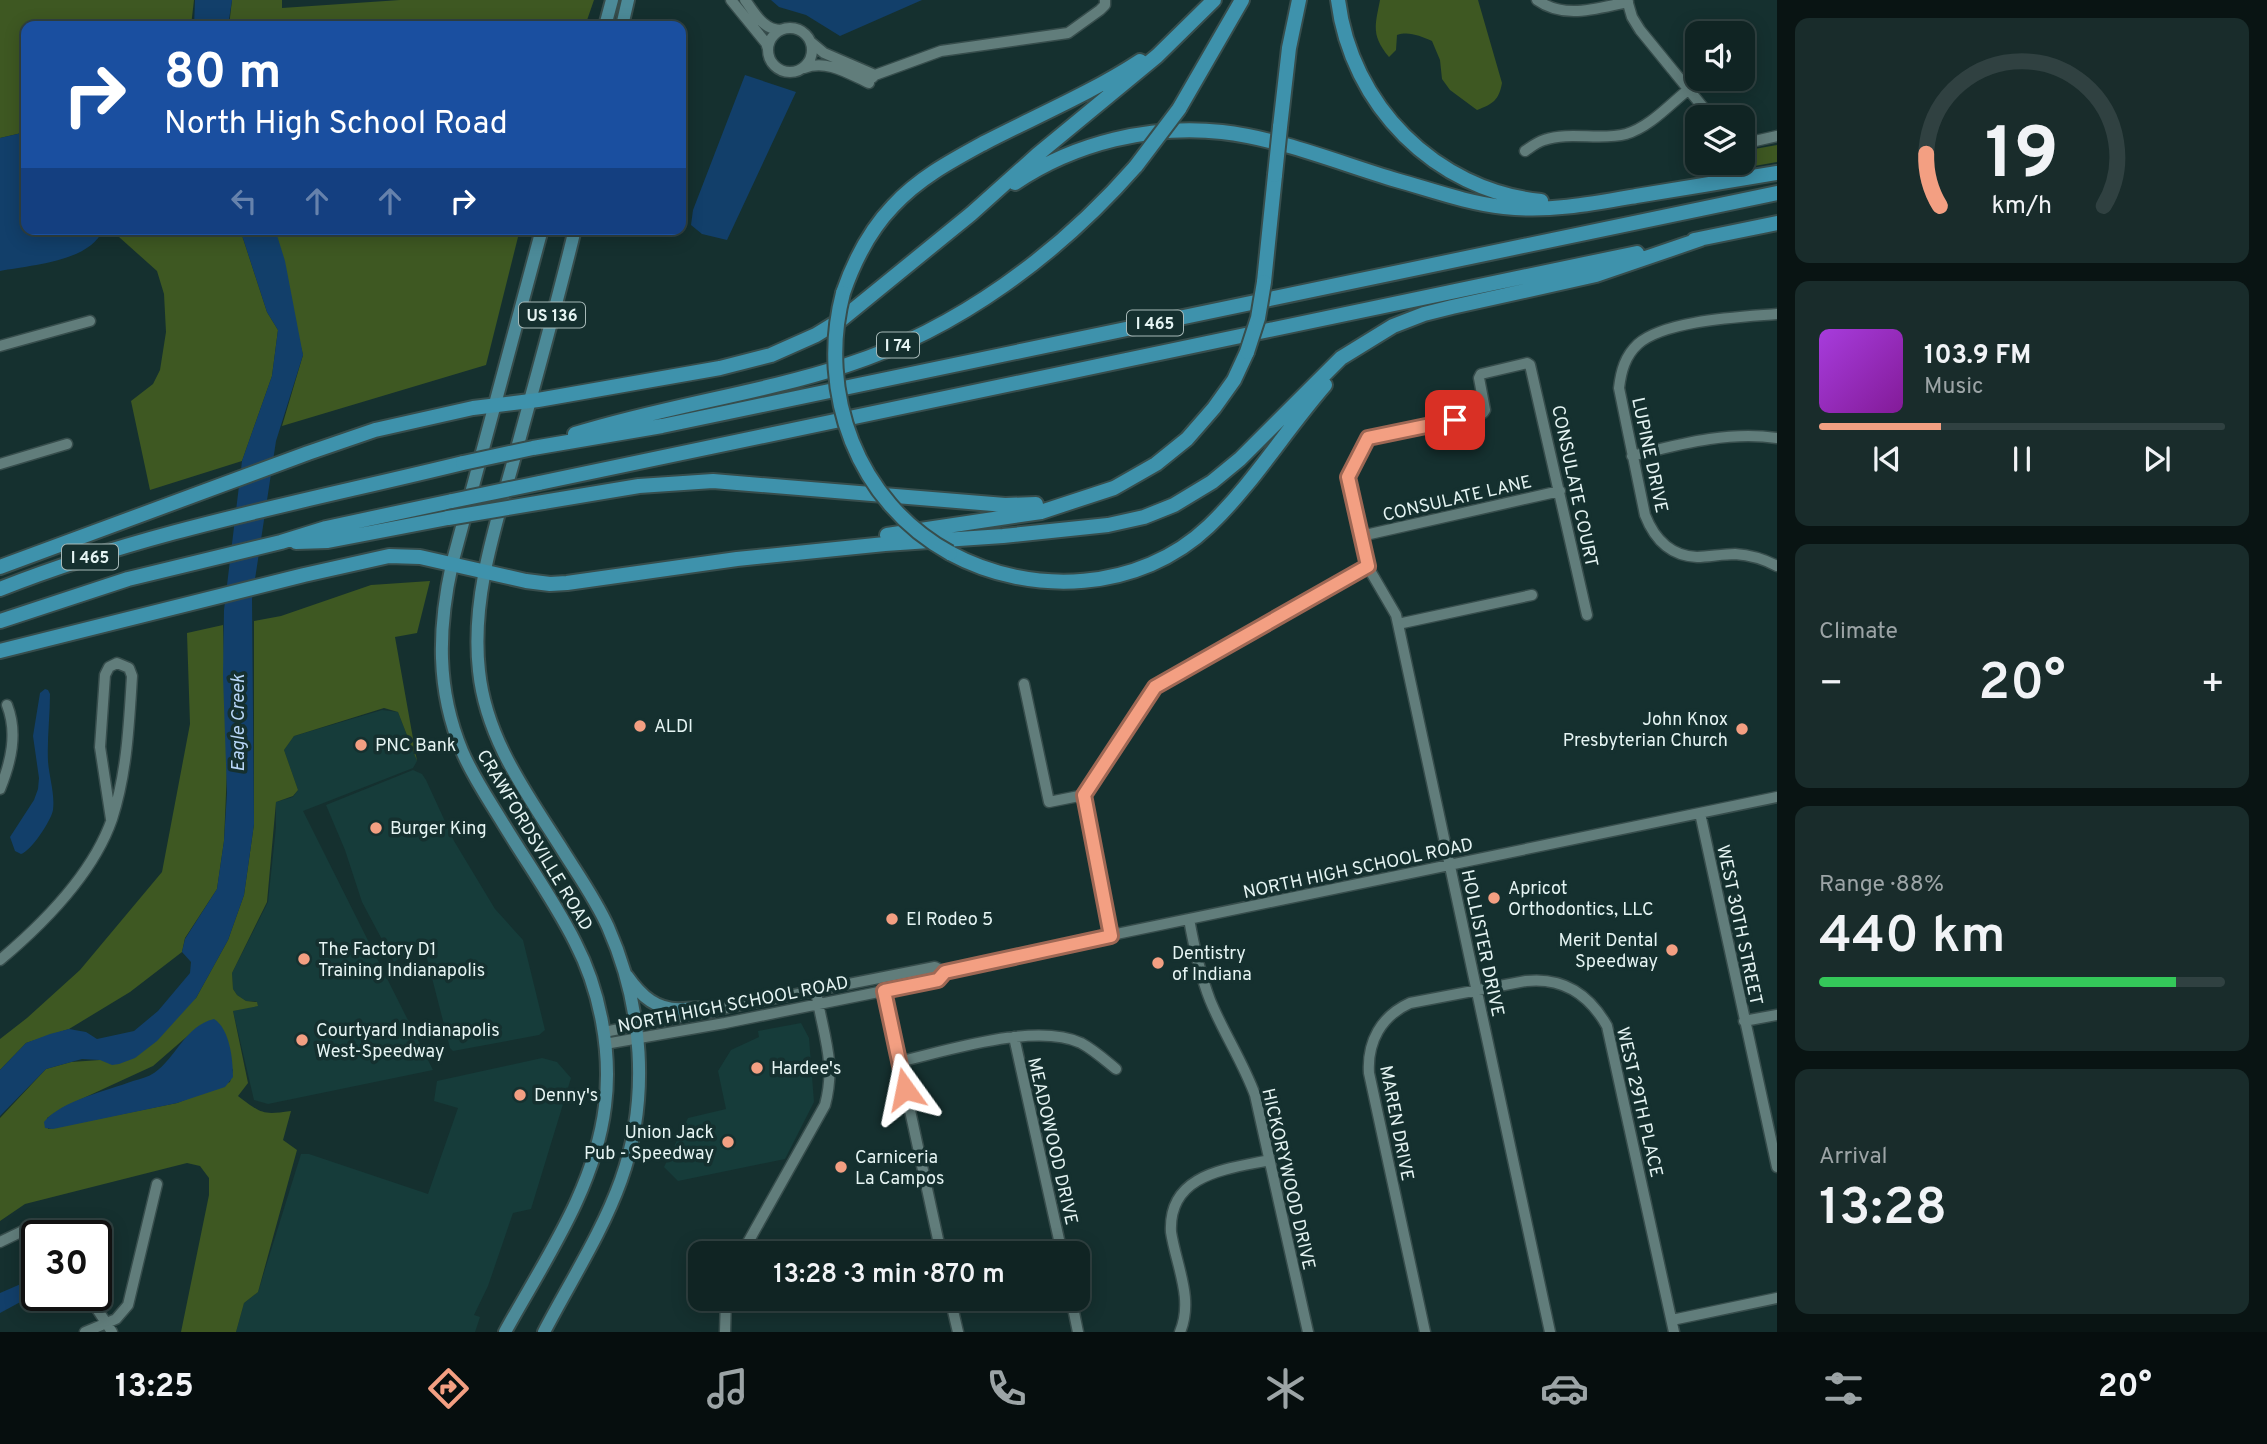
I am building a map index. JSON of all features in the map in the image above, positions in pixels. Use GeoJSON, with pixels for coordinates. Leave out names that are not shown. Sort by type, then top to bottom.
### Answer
{"type":"FeatureCollection","features":[{"type":"Feature","properties":{"kind":"highway"},"geometry":{"type":"LineString","coordinates":[[0,567],[375,430],[454,411],[720,368],[762,358],[816,335],[842,319],[971,214],[1037,155],[1157,56],[1213,0]]}},
{"type":"Feature","properties":{"kind":"highway","name":"I 74"},"geometry":{"type":"LineString","coordinates":[[533,448],[608,424],[824,372],[908,340],[975,304],[1024,270],[1104,201],[1136,166],[1178,109],[1242,0]]}},
{"type":"Feature","properties":{"kind":"highway"},"geometry":{"type":"LineString","coordinates":[[737,559],[765,552],[1041,512],[1114,488],[1171,453],[1214,408],[1234,380],[1258,318],[1289,48],[1299,0]]}},
{"type":"Feature","properties":{"kind":"highway"},"geometry":{"type":"LineString","coordinates":[[1338,0],[1347,43],[1364,83],[1394,126],[1427,156],[1463,179],[1510,196],[1554,203],[1609,201]]}},
{"type":"Feature","properties":{"kind":"highway"},"geometry":{"type":"LineString","coordinates":[[1191,23],[1132,66],[955,158],[920,181],[891,207],[855,261],[843,293],[836,328],[834,367],[841,410],[853,448],[869,477],[895,511],[921,535],[950,553],[990,570],[1023,579],[1072,582],[1104,578],[1131,571],[1168,555],[1198,536],[1225,510],[1312,399],[1356,350]]}},
{"type":"Feature","properties":{"kind":"highway"},"geometry":{"type":"LineString","coordinates":[[971,214],[1023,178],[1067,155],[1091,146],[1159,132],[1199,131],[1254,138],[1445,195],[1502,207],[1580,207],[1777,173]]}},
{"type":"Feature","properties":{"kind":"highway","name":"I 465"},"geometry":{"type":"LineString","coordinates":[[0,589],[54,568],[182,530],[463,463],[690,421],[1777,192]]}},
{"type":"Feature","properties":{"kind":"highway","name":"I 465"},"geometry":{"type":"LineString","coordinates":[[0,621],[128,579],[281,542],[326,527],[1777,223]]}},
{"type":"Feature","properties":{"kind":"highway"},"geometry":{"type":"LineString","coordinates":[[0,651],[304,575],[398,555],[420,557],[526,581],[567,583],[737,559],[885,544],[1003,536],[1108,525],[1144,517],[1174,505],[1212,482],[1342,358],[1393,326],[1424,314],[1595,275],[1701,239]]}},
{"type":"Feature","properties":{"kind":"highway"},"geometry":{"type":"LineString","coordinates":[[281,542],[328,541],[639,486],[713,481],[1005,505],[1069,502]]}},
{"type":"Feature","properties":{"kind":"main road"},"geometry":{"type":"LineString","coordinates":[[606,21],[612,0]]}},
{"type":"Feature","properties":{"kind":"main road"},"geometry":{"type":"LineString","coordinates":[[623,21],[628,0]]}},
{"type":"Feature","properties":{"kind":"main road","name":"CRAWFORDSVILLE ROAD"},"geometry":{"type":"LineString","coordinates":[[505,1332],[587,1177],[597,1148],[605,1107],[607,1078],[604,1038],[592,984],[575,940],[474,776],[456,735],[445,696],[440,653],[443,606],[452,564],[540,235]]}},
{"type":"Feature","properties":{"kind":"main road","name":"CRAWFORDSVILLE ROAD"},"geometry":{"type":"LineString","coordinates":[[544,1332],[602,1224],[621,1180],[634,1134],[640,1071],[637,1032],[624,971],[606,923],[512,769],[491,725],[481,690],[477,656],[479,615],[490,547],[573,235]]}},
{"type":"Feature","properties":{"kind":"main road"},"geometry":{"type":"LineString","coordinates":[[624,971],[640,993],[654,1003],[670,1009],[702,1008],[711,1011]]}},
{"type":"Feature","properties":{"kind":"street"},"geometry":{"type":"LineString","coordinates":[[731,0],[766,43],[772,62],[780,70],[792,72],[817,64],[872,79],[934,52],[1068,33],[1100,10],[1105,5],[1105,0]]}},
{"type":"Feature","properties":{"kind":"street"},"geometry":{"type":"LineString","coordinates":[[745,0],[765,25],[771,29],[782,30]]}},
{"type":"Feature","properties":{"kind":"street"},"geometry":{"type":"LineString","coordinates":[[1537,0],[1550,8],[1569,12],[1628,1],[1632,17],[1640,30],[1685,84]]}},
{"type":"Feature","properties":{"kind":"street"},"geometry":{"type":"LineString","coordinates":[[768,49],[772,37],[782,30],[799,30],[806,34],[820,51],[872,79]]}},
{"type":"Feature","properties":{"kind":"street"},"geometry":{"type":"LineString","coordinates":[[804,68],[812,55],[812,43]]}},
{"type":"Feature","properties":{"kind":"street"},"geometry":{"type":"LineString","coordinates":[[1525,151],[1541,140],[1559,136],[1615,136],[1630,132],[1647,123],[1687,91]]}},
{"type":"Feature","properties":{"kind":"street"},"geometry":{"type":"LineString","coordinates":[[1691,91],[1702,105]]}},
{"type":"Feature","properties":{"kind":"street"},"geometry":{"type":"LineString","coordinates":[[1755,141],[1777,136]]}},
{"type":"Feature","properties":{"kind":"street","name":"LUPINE DRIVE"},"geometry":{"type":"LineString","coordinates":[[1777,314],[1721,318],[1655,334],[1638,344],[1626,359],[1620,381],[1620,396],[1632,456],[1649,526],[1658,539],[1667,547],[1686,556],[1744,555],[1763,559],[1777,566]]}},
{"type":"Feature","properties":{"kind":"street"},"geometry":{"type":"LineString","coordinates":[[0,346],[90,321]]}},
{"type":"Feature","properties":{"kind":"street","name":"HOLLISTER DRIVE"},"geometry":{"type":"LineString","coordinates":[[1531,365],[1527,363],[1481,374],[1479,378],[1486,410],[1481,414],[1368,438],[1348,477],[1368,566],[1396,615],[1550,1332]]}},
{"type":"Feature","properties":{"kind":"street","name":"CONSULATE COURT"},"geometry":{"type":"LineString","coordinates":[[1531,365],[1587,615]]}},
{"type":"Feature","properties":{"kind":"street"},"geometry":{"type":"LineString","coordinates":[[1632,456],[1719,436],[1777,438]]}},
{"type":"Feature","properties":{"kind":"street"},"geometry":{"type":"LineString","coordinates":[[0,464],[67,444]]}},
{"type":"Feature","properties":{"kind":"street","name":"CONSULATE LANE"},"geometry":{"type":"LineString","coordinates":[[1361,536],[1560,491]]}},
{"type":"Feature","properties":{"kind":"street"},"geometry":{"type":"LineString","coordinates":[[1111,936],[1084,795],[1155,687],[1368,566]]}},
{"type":"Feature","properties":{"kind":"street"},"geometry":{"type":"LineString","coordinates":[[1398,624],[1532,595]]}},
{"type":"Feature","properties":{"kind":"street"},"geometry":{"type":"LineString","coordinates":[[0,960],[76,884],[98,849],[111,819],[119,792],[128,740],[132,676],[129,668],[117,663],[108,667],[105,675],[100,747],[111,819]]}},
{"type":"Feature","properties":{"kind":"street"},"geometry":{"type":"LineString","coordinates":[[1024,684],[1049,802],[1084,795]]}},
{"type":"Feature","properties":{"kind":"street"},"geometry":{"type":"LineString","coordinates":[[0,789],[8,767],[13,735],[13,723],[7,705]]}},
{"type":"Feature","properties":{"kind":"street","name":"NORTH HIGH SCHOOL ROAD"},"geometry":{"type":"LineString","coordinates":[[604,1038],[818,1003],[938,980],[945,972],[1777,797]]}},
{"type":"Feature","properties":{"kind":"street","name":"WEST 30TH STREET"},"geometry":{"type":"LineString","coordinates":[[1700,813],[1777,1167]]}},
{"type":"Feature","properties":{"kind":"street","name":"HICKORYWOOD DRIVE"},"geometry":{"type":"LineString","coordinates":[[1189,919],[1206,988],[1255,1095],[1308,1332]]}},
{"type":"Feature","properties":{"kind":"street","name":"NORTH HIGH SCHOOL ROAD"},"geometry":{"type":"LineString","coordinates":[[637,1032],[711,1011],[935,967],[945,972]]}},
{"type":"Feature","properties":{"kind":"street","name":"WEST 29TH PLACE"},"geometry":{"type":"LineString","coordinates":[[1477,990],[1526,981],[1549,981],[1574,990],[1587,998],[1600,1012],[1611,1037],[1674,1332]]}},
{"type":"Feature","properties":{"kind":"street","name":"MAREN DRIVE"},"geometry":{"type":"LineString","coordinates":[[1425,1332],[1369,1073],[1369,1058],[1378,1029],[1400,1008],[1421,1000],[1477,990]]}},
{"type":"Feature","properties":{"kind":"street"},"geometry":{"type":"LineString","coordinates":[[884,991],[937,1241]]}},
{"type":"Feature","properties":{"kind":"street"},"geometry":{"type":"LineString","coordinates":[[749,1241],[825,1105],[830,1059],[817,992]]}},
{"type":"Feature","properties":{"kind":"street"},"geometry":{"type":"LineString","coordinates":[[1744,1021],[1777,1015]]}},
{"type":"Feature","properties":{"kind":"street"},"geometry":{"type":"LineString","coordinates":[[898,1062],[1014,1037],[1051,1035],[1074,1041],[1095,1051],[1116,1069]]}},
{"type":"Feature","properties":{"kind":"street","name":"MEADOWOOD DRIVE"},"geometry":{"type":"LineString","coordinates":[[1014,1037],[1059,1241]]}},
{"type":"Feature","properties":{"kind":"street"},"geometry":{"type":"LineString","coordinates":[[1180,1332],[1186,1304],[1172,1235],[1171,1224],[1176,1205],[1186,1189],[1202,1177],[1270,1160]]}},
{"type":"Feature","properties":{"kind":"street"},"geometry":{"type":"LineString","coordinates":[[85,1332],[109,1328],[130,1302],[157,1184]]}},
{"type":"Feature","properties":{"kind":"street"},"geometry":{"type":"LineString","coordinates":[[0,1242],[21,1232]]}},
{"type":"Feature","properties":{"kind":"street"},"geometry":{"type":"LineString","coordinates":[[1672,1320],[1777,1297]]}},
{"type":"Feature","properties":{"kind":"street"},"geometry":{"type":"LineString","coordinates":[[98,1311],[109,1328]]}},
{"type":"Feature","properties":{"kind":"street"},"geometry":{"type":"LineString","coordinates":[[725,1332],[726,1311]]}},
{"type":"Feature","properties":{"kind":"street"},"geometry":{"type":"LineString","coordinates":[[953,1311],[957,1332]]}},
{"type":"Feature","properties":{"kind":"street"},"geometry":{"type":"LineString","coordinates":[[1074,1311],[1078,1332]]}},
{"type":"Feature","properties":{"kind":"shaded area"},"geometry":{"type":"Polygon","coordinates":[[[382,710],[398,712],[417,761],[413,768],[303,811],[433,1070],[268,1104],[254,1100],[233,1011],[258,1005],[256,1001],[246,1001],[237,995],[233,989],[232,973],[268,902],[276,802],[293,797],[298,790],[284,750],[294,736],[382,710]]]}},
{"type":"Feature","properties":{"kind":"shaded area"},"geometry":{"type":"Polygon","coordinates":[[[413,770],[422,774],[426,780],[454,841],[495,909],[523,940],[545,1030],[539,1035],[453,1051],[423,943],[394,962],[362,902],[345,850],[326,805],[413,770]]]}},
{"type":"Feature","properties":{"kind":"shaded area"},"geometry":{"type":"Polygon","coordinates":[[[801,1023],[809,1038],[814,1102],[785,1159],[678,1181],[664,1167],[688,1118],[726,1109],[718,1071],[731,1050],[759,1037],[758,1031],[801,1023]]]}},
{"type":"Feature","properties":{"kind":"shaded area"},"geometry":{"type":"Polygon","coordinates":[[[542,1058],[557,1062],[571,1078],[531,1209],[513,1213],[488,1286],[474,1315],[480,1317],[475,1332],[236,1332],[244,1303],[258,1292],[301,1154],[309,1154],[428,1194],[458,1108],[434,1101],[437,1081],[542,1058]]]}},
{"type":"Feature","properties":{"kind":"green space"},"geometry":{"type":"Polygon","coordinates":[[[0,0],[194,0],[192,21],[21,21],[21,133],[0,138],[0,0]]]}},
{"type":"Feature","properties":{"kind":"green space"},"geometry":{"type":"Polygon","coordinates":[[[232,0],[282,0],[282,8],[400,0],[594,0],[587,21],[230,21],[232,0]]]}},
{"type":"Feature","properties":{"kind":"green space"},"geometry":{"type":"Polygon","coordinates":[[[1380,0],[1478,0],[1502,83],[1494,101],[1477,110],[1450,90],[1442,79],[1440,60],[1432,41],[1428,39],[1410,34],[1397,35],[1396,50],[1389,57],[1379,42],[1376,30],[1380,0]]]}},
{"type":"Feature","properties":{"kind":"green space"},"geometry":{"type":"Polygon","coordinates":[[[1777,145],[1777,162],[1755,166],[1755,149],[1777,145]]]}},
{"type":"Feature","properties":{"kind":"green space"},"geometry":{"type":"Polygon","coordinates":[[[118,235],[242,235],[267,312],[278,330],[272,376],[242,461],[150,490],[131,401],[153,384],[160,370],[166,332],[164,294],[157,271],[118,235]]]}},
{"type":"Feature","properties":{"kind":"green space"},"geometry":{"type":"Polygon","coordinates":[[[273,235],[518,235],[486,365],[282,426],[303,355],[273,235]]]}},
{"type":"Feature","properties":{"kind":"green space"},"geometry":{"type":"Polygon","coordinates":[[[430,581],[417,633],[395,637],[417,761],[398,712],[384,708],[294,736],[284,750],[298,790],[293,796],[276,802],[267,902],[232,973],[233,989],[237,995],[246,1001],[257,1002],[258,1006],[233,1011],[248,1083],[238,1096],[263,1112],[291,1111],[283,1140],[297,1150],[258,1292],[244,1303],[236,1332],[181,1332],[209,1195],[209,1178],[200,1166],[187,1163],[25,1204],[0,1221],[0,1118],[46,1069],[71,1062],[100,1060],[196,998],[228,940],[244,895],[254,824],[254,621],[281,616],[371,585],[430,581]],[[199,1026],[153,1066],[64,1107],[47,1118],[48,1129],[177,1103],[230,1082],[233,1070],[199,1026]]]}},
{"type":"Feature","properties":{"kind":"green space"},"geometry":{"type":"Polygon","coordinates":[[[223,625],[227,769],[224,841],[217,889],[185,938],[182,952],[130,992],[69,1029],[26,1043],[0,1070],[0,1039],[80,970],[162,872],[190,724],[187,633],[223,625]]]}},
{"type":"Feature","properties":{"kind":"water"},"geometry":{"type":"Polygon","coordinates":[[[195,0],[232,0],[229,21],[194,21],[195,0]]]}},
{"type":"Feature","properties":{"kind":"water"},"geometry":{"type":"Polygon","coordinates":[[[771,0],[922,0],[840,36],[806,15],[779,7],[771,0]]]}},
{"type":"Feature","properties":{"kind":"water"},"geometry":{"type":"Polygon","coordinates":[[[745,75],[796,92],[727,240],[702,234],[691,225],[693,210],[745,75]]]}},
{"type":"Feature","properties":{"kind":"water"},"geometry":{"type":"Polygon","coordinates":[[[21,133],[21,235],[99,235],[86,249],[43,264],[0,271],[0,138],[21,133]]]}},
{"type":"Feature","properties":{"kind":"water","name":"Eagle Creek"},"geometry":{"type":"Polygon","coordinates":[[[242,235],[277,235],[285,261],[303,355],[276,441],[252,599],[254,824],[244,895],[228,940],[196,998],[157,1041],[135,1058],[119,1064],[82,1059],[46,1069],[0,1116],[0,1070],[26,1043],[69,1029],[86,1032],[97,1039],[134,1031],[158,1011],[190,973],[191,962],[182,952],[185,939],[217,889],[224,841],[227,793],[224,610],[242,461],[272,376],[278,330],[267,312],[242,235]]]}},
{"type":"Feature","properties":{"kind":"water"},"geometry":{"type":"Polygon","coordinates":[[[45,689],[50,694],[48,761],[53,810],[40,835],[21,854],[15,851],[10,837],[38,789],[33,736],[40,693],[45,689]]]}},
{"type":"Feature","properties":{"kind":"water"},"geometry":{"type":"Polygon","coordinates":[[[214,1019],[224,1030],[231,1054],[233,1077],[225,1087],[177,1103],[53,1129],[45,1128],[44,1122],[62,1108],[154,1073],[195,1028],[214,1019]]]}},
{"type":"Feature","properties":{"kind":"water"},"geometry":{"type":"Polygon","coordinates":[[[21,1284],[21,1302],[0,1313],[0,1293],[21,1284]]]}},
{"type":"Feature","properties":{"kind":"place","name":"ALDI"},"geometry":{"type":"Point","coordinates":[640,726]}},
{"type":"Feature","properties":{"kind":"place","name":"John Knox Presbyterian Church"},"geometry":{"type":"Point","coordinates":[1742,729]}},
{"type":"Feature","properties":{"kind":"place","name":"PNC Bank"},"geometry":{"type":"Point","coordinates":[361,745]}},
{"type":"Feature","properties":{"kind":"place","name":"Burger King"},"geometry":{"type":"Point","coordinates":[376,828]}},
{"type":"Feature","properties":{"kind":"place","name":"Apricot Orthodontics, LLC"},"geometry":{"type":"Point","coordinates":[1494,898]}},
{"type":"Feature","properties":{"kind":"place","name":"El Rodeo 5"},"geometry":{"type":"Point","coordinates":[892,919]}},
{"type":"Feature","properties":{"kind":"place","name":"Merit Dental Speedway"},"geometry":{"type":"Point","coordinates":[1672,950]}},
{"type":"Feature","properties":{"kind":"place","name":"The Factory D1 Training Indianapolis"},"geometry":{"type":"Point","coordinates":[304,959]}},
{"type":"Feature","properties":{"kind":"place","name":"Dentistry of Indiana"},"geometry":{"type":"Point","coordinates":[1158,963]}},
{"type":"Feature","properties":{"kind":"place","name":"Courtyard Indianapolis West-Speedway"},"geometry":{"type":"Point","coordinates":[302,1040]}},
{"type":"Feature","properties":{"kind":"place","name":"Hardee's"},"geometry":{"type":"Point","coordinates":[757,1068]}},
{"type":"Feature","properties":{"kind":"place","name":"Denny's"},"geometry":{"type":"Point","coordinates":[520,1095]}},
{"type":"Feature","properties":{"kind":"place","name":"Union Jack Pub - Speedway"},"geometry":{"type":"Point","coordinates":[728,1142]}},
{"type":"Feature","properties":{"kind":"place","name":"Carniceria La Campos"},"geometry":{"type":"Point","coordinates":[841,1167]}},
{"type":"Feature","properties":{"kind":"route"},"geometry":{"type":"LineString","coordinates":[[905,1089],[884,991],[938,980],[945,972],[1111,936],[1084,795],[1155,687],[1368,566],[1348,477],[1368,438],[1455,420]]}}]}
